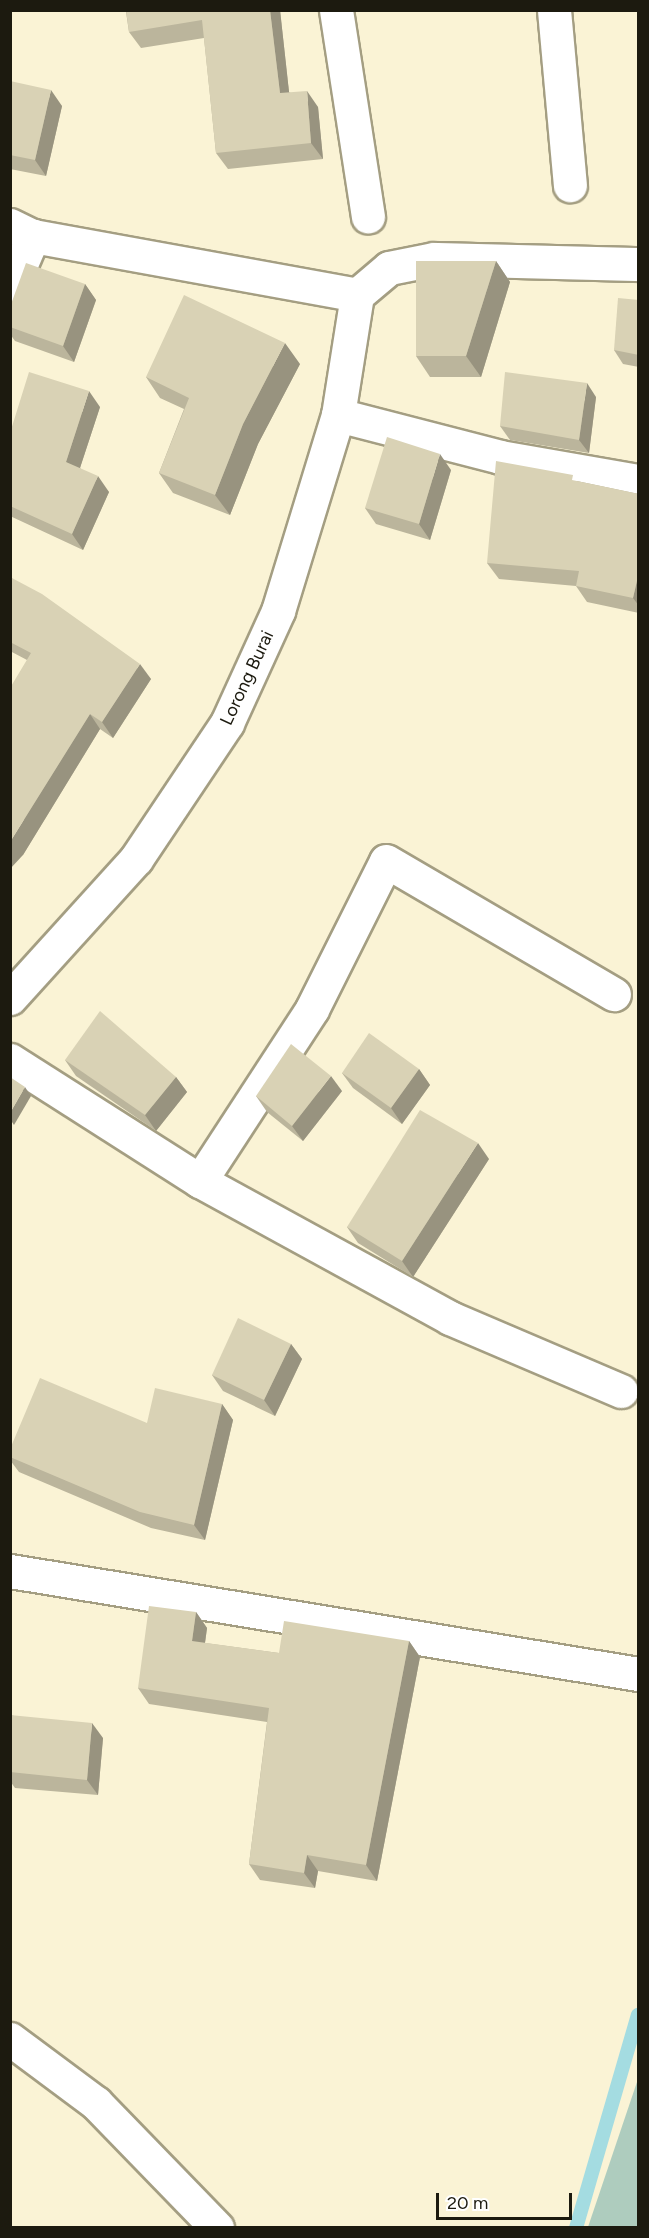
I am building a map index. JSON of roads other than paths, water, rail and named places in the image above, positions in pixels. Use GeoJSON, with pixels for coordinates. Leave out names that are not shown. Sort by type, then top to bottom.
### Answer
{"type":"FeatureCollection","features":[{"type":"Feature","properties":{"kind":"street"},"geometry":{"type":"LineString","coordinates":[[336,10],[368,217]]}},
{"type":"Feature","properties":{"kind":"street"},"geometry":{"type":"LineString","coordinates":[[554,10],[570,185]]}},
{"type":"Feature","properties":{"kind":"street"},"geometry":{"type":"LineString","coordinates":[[10,290],[22,230],[357,295],[388,268],[434,259],[639,264]]}},
{"type":"Feature","properties":{"kind":"street","name":"Lorong Burai"},"geometry":{"type":"LineString","coordinates":[[10,998],[136,859],[227,723],[278,611],[338,415],[357,295]]}},
{"type":"Feature","properties":{"kind":"street"},"geometry":{"type":"LineString","coordinates":[[338,415],[500,457],[639,481]]}},
{"type":"Feature","properties":{"kind":"street"},"geometry":{"type":"LineString","coordinates":[[200,1181],[312,1009],[386,861],[614,994]]}},
{"type":"Feature","properties":{"kind":"street"},"geometry":{"type":"LineString","coordinates":[[10,1060],[200,1181],[450,1318],[621,1390]]}},
{"type":"Feature","properties":{"kind":"street"},"geometry":{"type":"LineString","coordinates":[[10,1571],[372,1626],[639,1674]]}},
{"type":"Feature","properties":{"kind":"street"},"geometry":{"type":"LineString","coordinates":[[10,2039],[96,2103],[217,2228]]}},
{"type":"Feature","properties":{"kind":"waterway"},"geometry":{"type":"LineString","coordinates":[[576,2228],[638,2015]]}}]}
